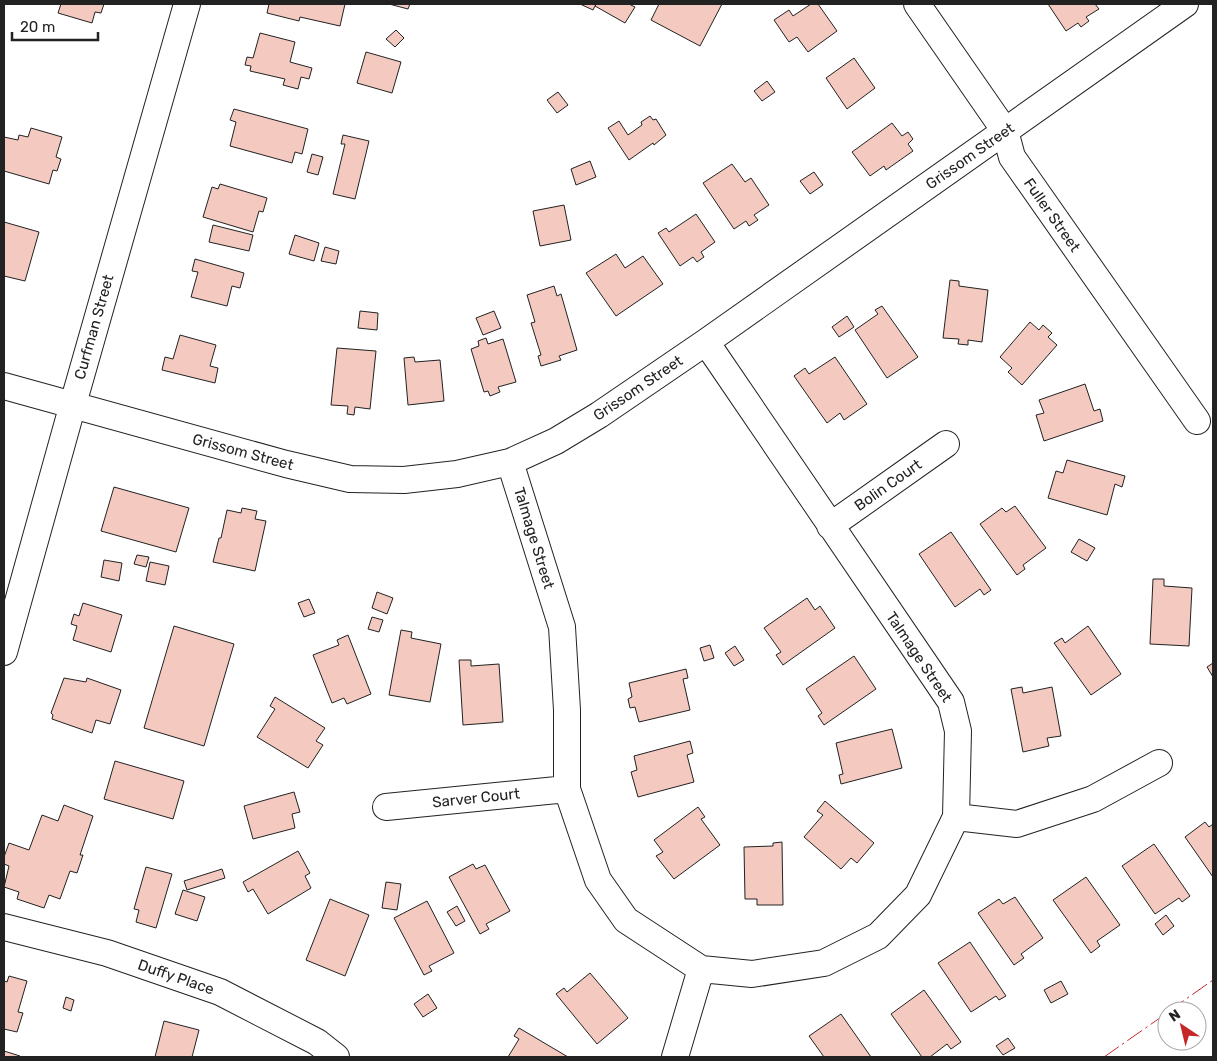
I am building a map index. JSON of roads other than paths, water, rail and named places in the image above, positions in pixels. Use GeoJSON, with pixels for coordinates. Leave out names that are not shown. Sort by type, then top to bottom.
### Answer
{"type":"FeatureCollection","features":[{"type":"Feature","properties":{"kind":"street","name":"Curfman Street"},"geometry":{"type":"LineString","coordinates":[[4,652],[72,404],[187,4]]}},
{"type":"Feature","properties":{"kind":"street","name":"Fuller Street"},"geometry":{"type":"LineString","coordinates":[[917,4],[1005,131],[1012,157],[1197,421]]}},
{"type":"Feature","properties":{"kind":"street","name":"Grissom Street"},"geometry":{"type":"LineString","coordinates":[[4,386],[286,464],[350,478],[404,480],[457,474],[510,462],[556,441],[599,415],[706,342],[1185,4]]}},
{"type":"Feature","properties":{"kind":"street","name":"Talmage Street"},"geometry":{"type":"LineString","coordinates":[[510,462],[562,627],[568,710],[567,788],[598,880],[626,920],[701,968],[752,974],[824,963],[878,936],[918,895],[956,817],[958,732],[951,702],[706,342]]}},
{"type":"Feature","properties":{"kind":"street","name":"Bolin Court"},"geometry":{"type":"LineString","coordinates":[[830,526],[946,444]]}},
{"type":"Feature","properties":{"kind":"street"},"geometry":{"type":"LineString","coordinates":[[956,817],[1017,824],[1093,799],[1159,763]]}},
{"type":"Feature","properties":{"kind":"street","name":"Sarver Court"},"geometry":{"type":"LineString","coordinates":[[386,807],[567,788]]}},
{"type":"Feature","properties":{"kind":"street","name":"Duffy Place"},"geometry":{"type":"LineString","coordinates":[[4,927],[107,953],[220,992],[317,1042],[336,1057]]}},
{"type":"Feature","properties":{"kind":"street"},"geometry":{"type":"LineString","coordinates":[[675,1057],[701,968]]}}]}
